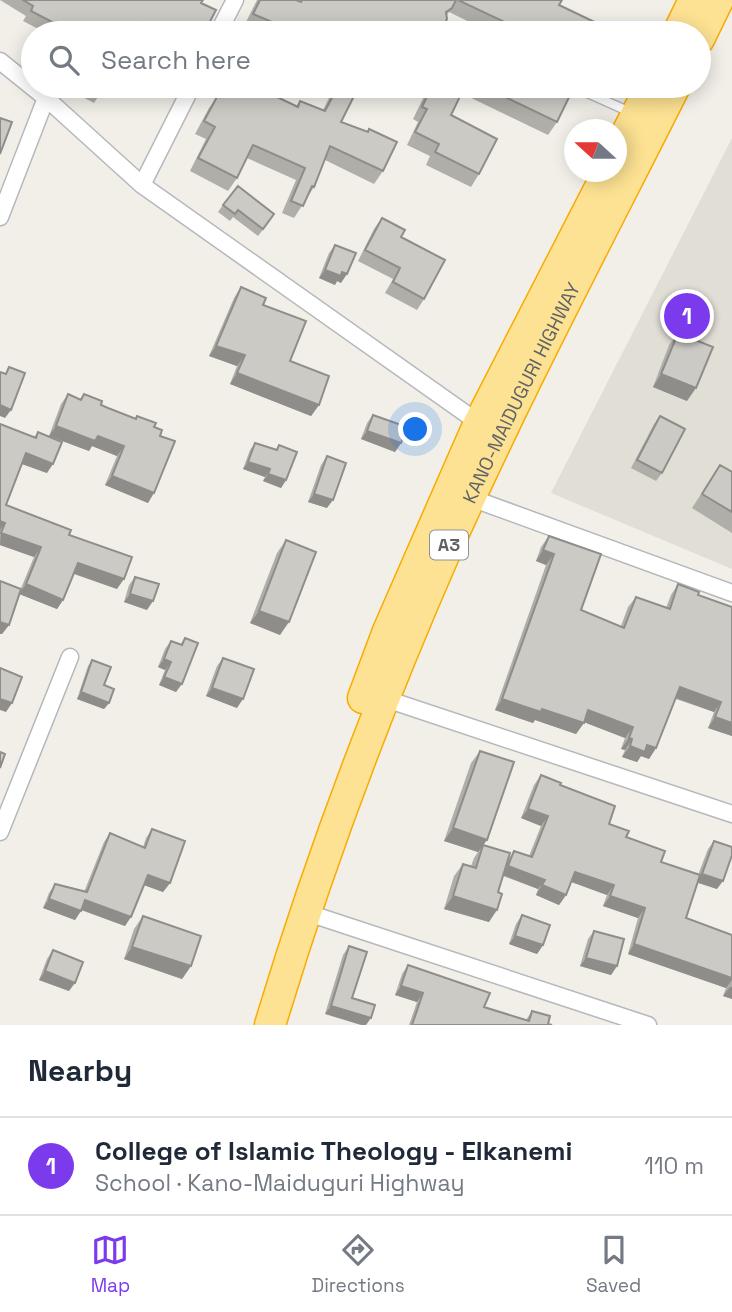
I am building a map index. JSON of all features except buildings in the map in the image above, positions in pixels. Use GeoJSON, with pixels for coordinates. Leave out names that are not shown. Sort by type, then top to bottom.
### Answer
{"type":"FeatureCollection","features":[{"type":"Feature","properties":{"kind":"highway"},"geometry":{"type":"LineString","coordinates":[[684,21],[694,0]]}},
{"type":"Feature","properties":{"kind":"highway"},"geometry":{"type":"LineString","coordinates":[[708,21],[718,0]]}},
{"type":"Feature","properties":{"kind":"highway"},"geometry":{"type":"LineString","coordinates":[[627,133],[645,98]]}},
{"type":"Feature","properties":{"kind":"highway","name":"KANO-MAIDUGURI HIGHWAY"},"geometry":{"type":"LineString","coordinates":[[270,1025],[305,912],[383,698],[471,498],[541,350],[669,98]]}},
{"type":"Feature","properties":{"kind":"highway","name":"KANO-MAIDUGURI HIGHWAY"},"geometry":{"type":"LineString","coordinates":[[251,1025],[315,827],[388,631],[479,423],[603,182]]}},
{"type":"Feature","properties":{"kind":"street"},"geometry":{"type":"LineString","coordinates":[[224,21],[235,0]]}},
{"type":"Feature","properties":{"kind":"street"},"geometry":{"type":"LineString","coordinates":[[0,61],[21,78]]}},
{"type":"Feature","properties":{"kind":"street"},"geometry":{"type":"LineString","coordinates":[[0,217],[46,98],[142,185],[479,423]]}},
{"type":"Feature","properties":{"kind":"street"},"geometry":{"type":"LineString","coordinates":[[142,185],[186,98]]}},
{"type":"Feature","properties":{"kind":"street"},"geometry":{"type":"LineString","coordinates":[[471,498],[732,593]]}},
{"type":"Feature","properties":{"kind":"street"},"geometry":{"type":"LineString","coordinates":[[0,832],[70,657]]}},
{"type":"Feature","properties":{"kind":"street"},"geometry":{"type":"LineString","coordinates":[[383,698],[732,814]]}},
{"type":"Feature","properties":{"kind":"street"},"geometry":{"type":"LineString","coordinates":[[305,912],[648,1025]]}},
{"type":"Feature","properties":{"kind":"lane"},"geometry":{"type":"LineString","coordinates":[[598,98],[636,115]]}},
{"type":"Feature","properties":{"kind":"shaded area"},"geometry":{"type":"Polygon","coordinates":[[[732,138],[732,569],[551,493],[732,138]]]}},
{"type":"Feature","properties":{"kind":"place","name":"College of Islamic Theology - Elkanemi"},"geometry":{"type":"Point","coordinates":[687,316]}}]}
